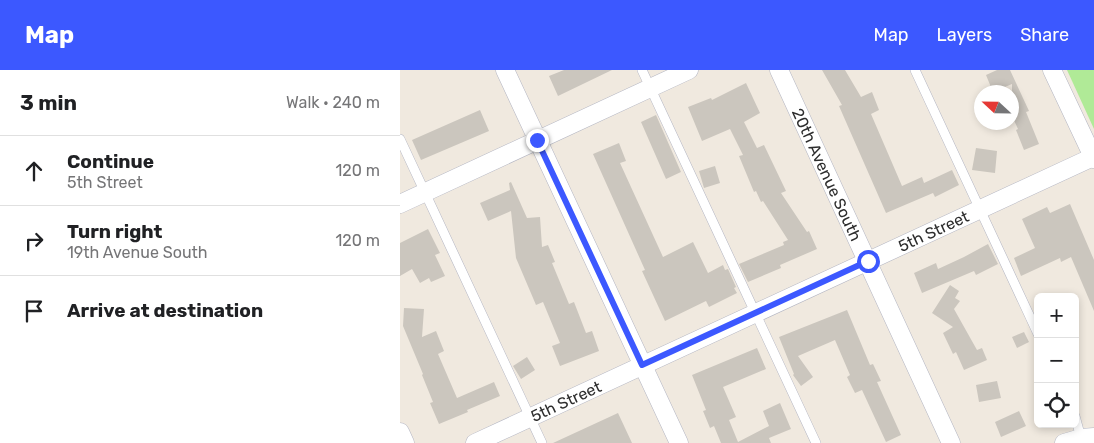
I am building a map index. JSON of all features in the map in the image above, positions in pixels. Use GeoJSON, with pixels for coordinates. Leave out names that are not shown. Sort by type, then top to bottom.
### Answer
{"type":"FeatureCollection","features":[{"type":"Feature","properties":{"kind":"street"},"geometry":{"type":"LineString","coordinates":[[505,70],[679,443]]}},
{"type":"Feature","properties":{"kind":"street"},"geometry":{"type":"LineString","coordinates":[[400,204],[690,70]]}},
{"type":"Feature","properties":{"kind":"street","name":"20th Avenue South"},"geometry":{"type":"LineString","coordinates":[[779,70],[951,443]]}},
{"type":"Feature","properties":{"kind":"street"},"geometry":{"type":"LineString","coordinates":[[1052,70],[1093,158]]}},
{"type":"Feature","properties":{"kind":"street","name":"5th Street"},"geometry":{"type":"LineString","coordinates":[[475,443],[1093,158]]}},
{"type":"Feature","properties":{"kind":"street"},"geometry":{"type":"LineString","coordinates":[[400,432],[405,443]]}},
{"type":"Feature","properties":{"kind":"street"},"geometry":{"type":"LineString","coordinates":[[1064,443],[1088,438]]}},
{"type":"Feature","properties":{"kind":"lane"},"geometry":{"type":"LineString","coordinates":[[642,70],[754,314],[816,443]]}},
{"type":"Feature","properties":{"kind":"lane"},"geometry":{"type":"LineString","coordinates":[[914,70],[1034,325]]}},
{"type":"Feature","properties":{"kind":"lane"},"geometry":{"type":"LineString","coordinates":[[400,139],[542,443]]}},
{"type":"Feature","properties":{"kind":"lane"},"geometry":{"type":"LineString","coordinates":[[1079,423],[1088,438]]}},
{"type":"Feature","properties":{"kind":"green space"},"geometry":{"type":"Polygon","coordinates":[[[1067,70],[1094,70],[1094,129],[1067,70]]]}},
{"type":"Feature","properties":{"kind":"building"},"geometry":{"type":"Polygon","coordinates":[[[564,70],[612,70],[558,96],[549,76],[564,70]]]}},
{"type":"Feature","properties":{"kind":"building"},"geometry":{"type":"Polygon","coordinates":[[[822,70],[845,70],[861,97],[872,92],[879,110],[871,114],[902,186],[922,177],[924,183],[952,170],[959,185],[935,197],[933,193],[886,213],[839,106],[842,105],[822,70]]]}},
{"type":"Feature","properties":{"kind":"building"},"geometry":{"type":"Polygon","coordinates":[[[997,70],[1010,70],[1017,85],[990,85],[986,75],[997,70]]]}},
{"type":"Feature","properties":{"kind":"building"},"geometry":{"type":"Polygon","coordinates":[[[746,83],[760,113],[744,122],[757,148],[764,145],[786,191],[781,193],[807,232],[809,231],[817,249],[780,265],[781,268],[748,282],[739,264],[784,245],[783,242],[788,240],[763,201],[761,202],[756,191],[754,192],[739,156],[743,155],[730,129],[702,141],[688,107],[711,98],[712,100],[746,83]]]}},
{"type":"Feature","properties":{"kind":"building"},"geometry":{"type":"Polygon","coordinates":[[[1019,89],[1029,111],[1026,112],[1039,144],[1024,150],[1016,130],[1019,130],[1019,89]]]}},
{"type":"Feature","properties":{"kind":"building"},"geometry":{"type":"Polygon","coordinates":[[[480,110],[489,131],[421,160],[412,140],[480,110]]]}},
{"type":"Feature","properties":{"kind":"building"},"geometry":{"type":"Polygon","coordinates":[[[656,115],[681,172],[666,179],[641,122],[656,115]]]}},
{"type":"Feature","properties":{"kind":"building"},"geometry":{"type":"Polygon","coordinates":[[[619,143],[626,161],[620,163],[663,257],[693,242],[708,273],[723,265],[725,270],[728,269],[737,293],[709,307],[706,301],[665,321],[642,271],[645,270],[593,154],[619,143]]]}},
{"type":"Feature","properties":{"kind":"building"},"geometry":{"type":"Polygon","coordinates":[[[976,148],[997,151],[995,173],[972,170],[976,148]]]}},
{"type":"Feature","properties":{"kind":"building"},"geometry":{"type":"Polygon","coordinates":[[[715,166],[720,183],[704,188],[699,171],[715,166]]]}},
{"type":"Feature","properties":{"kind":"building"},"geometry":{"type":"Polygon","coordinates":[[[511,182],[527,218],[540,217],[542,247],[548,245],[555,262],[552,263],[569,304],[574,302],[586,333],[592,331],[599,351],[560,366],[552,346],[560,343],[543,302],[536,305],[516,258],[511,211],[488,221],[480,203],[510,190],[509,183],[511,182]]]}},
{"type":"Feature","properties":{"kind":"building"},"geometry":{"type":"Polygon","coordinates":[[[1070,204],[1094,260],[1094,311],[1071,257],[1061,262],[1060,258],[1021,276],[1014,258],[1035,248],[1022,219],[1047,207],[1050,213],[1070,204]]]}},
{"type":"Feature","properties":{"kind":"building"},"geometry":{"type":"Polygon","coordinates":[[[428,229],[440,253],[435,255],[445,276],[431,282],[429,278],[420,283],[412,269],[400,276],[400,243],[428,229]]]}},
{"type":"Feature","properties":{"kind":"building"},"geometry":{"type":"Polygon","coordinates":[[[988,244],[998,264],[976,275],[974,271],[922,293],[914,273],[936,263],[938,269],[988,244]]]}},
{"type":"Feature","properties":{"kind":"building"},"geometry":{"type":"Polygon","coordinates":[[[950,285],[959,291],[955,298],[960,301],[954,309],[977,350],[982,348],[987,360],[964,370],[956,352],[953,354],[943,333],[953,327],[932,313],[950,285]]]}},
{"type":"Feature","properties":{"kind":"building"},"geometry":{"type":"Polygon","coordinates":[[[404,308],[424,309],[422,337],[436,331],[444,351],[438,354],[457,398],[494,382],[500,396],[439,424],[430,403],[433,402],[423,374],[403,326],[404,308]]]}},
{"type":"Feature","properties":{"kind":"building"},"geometry":{"type":"Polygon","coordinates":[[[847,310],[870,365],[873,364],[881,381],[877,382],[901,435],[886,442],[862,390],[855,393],[847,377],[850,375],[835,340],[798,356],[813,377],[801,386],[793,375],[779,337],[847,310]]]}},
{"type":"Feature","properties":{"kind":"building"},"geometry":{"type":"Polygon","coordinates":[[[1024,332],[1029,342],[1017,348],[1012,337],[1024,332]]]}},
{"type":"Feature","properties":{"kind":"building"},"geometry":{"type":"Polygon","coordinates":[[[757,348],[766,369],[723,387],[736,417],[729,420],[738,442],[769,426],[763,411],[780,403],[791,429],[769,438],[771,443],[721,443],[714,426],[710,428],[703,411],[706,410],[692,375],[757,348]]]}},
{"type":"Feature","properties":{"kind":"building"},"geometry":{"type":"Polygon","coordinates":[[[527,357],[535,370],[521,379],[513,366],[527,357]]]}},
{"type":"Feature","properties":{"kind":"building"},"geometry":{"type":"Polygon","coordinates":[[[997,381],[1001,398],[979,402],[976,385],[997,381]]]}},
{"type":"Feature","properties":{"kind":"building"},"geometry":{"type":"Polygon","coordinates":[[[1019,411],[1026,426],[1001,437],[995,422],[1019,411]]]}},
{"type":"Feature","properties":{"kind":"building"},"geometry":{"type":"Polygon","coordinates":[[[618,413],[632,443],[553,443],[618,413]]]}},
{"type":"Feature","properties":{"kind":"route"},"geometry":{"type":"LineString","coordinates":[[537,140],[642,365],[868,261]]}}]}
